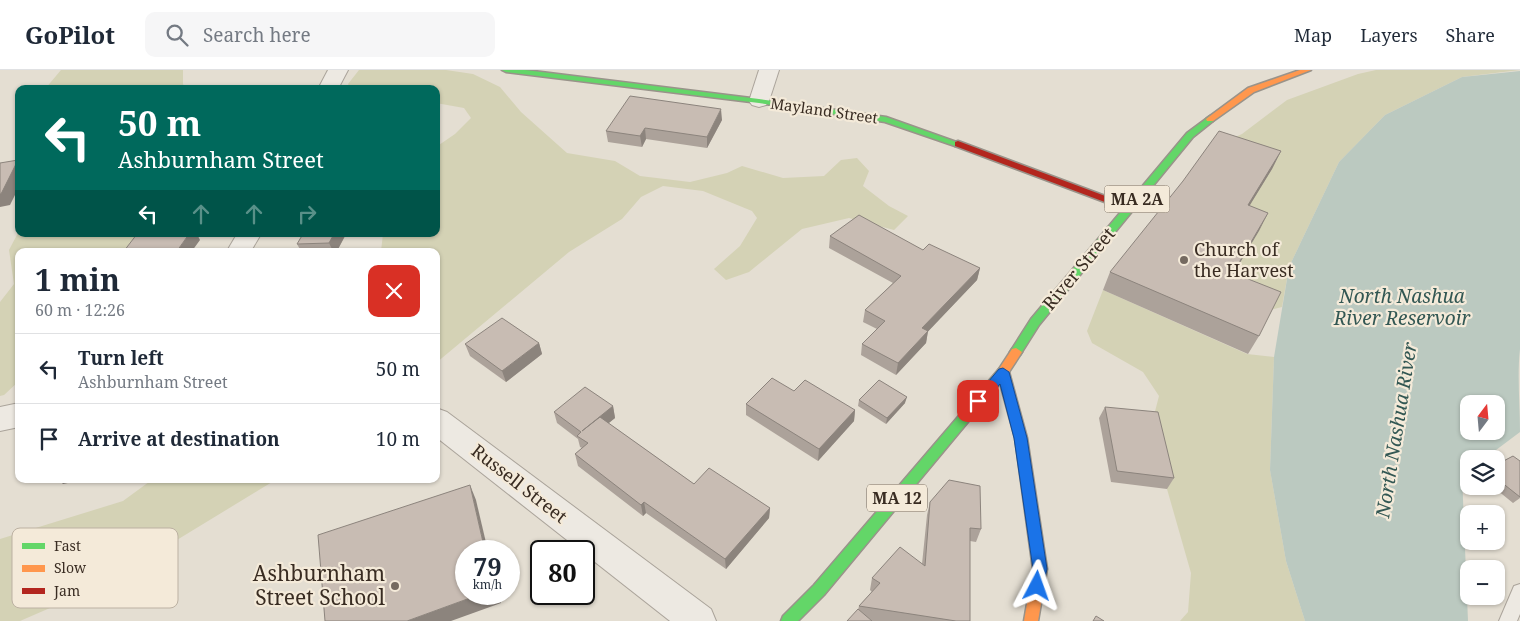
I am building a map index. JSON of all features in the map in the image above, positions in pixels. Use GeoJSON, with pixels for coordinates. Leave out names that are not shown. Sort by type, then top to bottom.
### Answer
{"type":"FeatureCollection","features":[{"type":"Feature","properties":{"kind":"main road","name":"Mayland Street"},"geometry":{"type":"LineString","coordinates":[[506,70],[758,101],[895,122],[1129,208]]}},
{"type":"Feature","properties":{"kind":"main road","name":"River Street"},"geometry":{"type":"LineString","coordinates":[[1003,372],[1036,322],[1190,135],[1203,123],[1251,90],[1297,71]]}},
{"type":"Feature","properties":{"kind":"main road","name":"MA 12"},"geometry":{"type":"LineString","coordinates":[[788,621],[819,590],[1003,372]]}},
{"type":"Feature","properties":{"kind":"main road"},"geometry":{"type":"LineString","coordinates":[[1003,372],[1021,438],[1040,569],[1031,621]]}},
{"type":"Feature","properties":{"kind":"street"},"geometry":{"type":"LineString","coordinates":[[330,85],[338,70]]}},
{"type":"Feature","properties":{"kind":"street"},"geometry":{"type":"LineString","coordinates":[[758,101],[769,70]]}},
{"type":"Feature","properties":{"kind":"street"},"geometry":{"type":"LineString","coordinates":[[241,248],[247,237]]}},
{"type":"Feature","properties":{"kind":"street"},"geometry":{"type":"LineString","coordinates":[[0,419],[15,416]]}},
{"type":"Feature","properties":{"kind":"street","name":"Russell Street"},"geometry":{"type":"LineString","coordinates":[[440,423],[698,621]]}},
{"type":"Feature","properties":{"kind":"lane"},"geometry":{"type":"LineString","coordinates":[[1508,621],[1520,592]]}},
{"type":"Feature","properties":{"kind":"shaded area"},"geometry":{"type":"Polygon","coordinates":[[[61,70],[183,70],[184,85],[48,85],[61,70]]]}},
{"type":"Feature","properties":{"kind":"shaded area"},"geometry":{"type":"Polygon","coordinates":[[[359,70],[446,70],[473,74],[500,87],[521,112],[567,153],[615,161],[640,176],[690,182],[727,173],[742,166],[783,178],[824,176],[841,160],[857,158],[869,171],[863,186],[889,206],[908,216],[894,230],[849,218],[802,229],[749,272],[726,280],[714,269],[740,246],[757,218],[752,211],[703,191],[663,186],[641,197],[622,219],[569,252],[440,360],[440,248],[381,248],[383,237],[440,237],[440,144],[455,134],[471,118],[464,108],[440,104],[440,85],[348,84],[359,70]]]}},
{"type":"Feature","properties":{"kind":"shaded area"},"geometry":{"type":"Polygon","coordinates":[[[1376,70],[1520,70],[1462,77],[1385,115],[1339,162],[1289,267],[1282,307],[1270,310],[1223,291],[1258,231],[1239,223],[1211,148],[1242,134],[1287,100],[1358,74],[1376,70]]]}},
{"type":"Feature","properties":{"kind":"shaded area"},"geometry":{"type":"Polygon","coordinates":[[[16,237],[136,237],[127,248],[15,248],[15,385],[4,395],[0,396],[0,302],[14,284],[9,250],[16,237]]]}},
{"type":"Feature","properties":{"kind":"shaded area"},"geometry":{"type":"Polygon","coordinates":[[[1103,290],[1247,354],[1274,357],[1270,470],[1286,561],[1305,621],[1180,621],[1188,612],[1191,573],[1167,489],[1152,423],[1159,396],[1143,372],[1092,343],[1087,331],[1103,290]]]}},
{"type":"Feature","properties":{"kind":"shaded area"},"geometry":{"type":"Polygon","coordinates":[[[148,483],[270,483],[178,539],[178,528],[36,528],[123,501],[148,483]]]}},
{"type":"Feature","properties":{"kind":"shaded area"},"geometry":{"type":"Polygon","coordinates":[[[12,535],[12,608],[50,608],[20,621],[0,621],[0,539],[12,535]]]}},
{"type":"Feature","properties":{"kind":"water","name":"North Nashua River Reservoir"},"geometry":{"type":"Polygon","coordinates":[[[1520,71],[1520,432],[1496,450],[1460,450],[1460,495],[1463,495],[1463,505],[1460,505],[1460,550],[1465,550],[1465,560],[1460,560],[1460,605],[1467,605],[1468,621],[1305,621],[1286,561],[1270,470],[1274,357],[1289,267],[1339,162],[1385,115],[1462,77],[1520,71]]]}},
{"type":"Feature","properties":{"kind":"building"},"geometry":{"type":"Polygon","coordinates":[[[630,96],[721,109],[707,137],[645,128],[640,136],[606,131],[630,96]]]}},
{"type":"Feature","properties":{"kind":"building"},"geometry":{"type":"Polygon","coordinates":[[[1219,131],[1281,151],[1248,205],[1268,213],[1233,273],[1281,292],[1259,336],[1110,272],[1183,181],[1219,131]]]}},
{"type":"Feature","properties":{"kind":"building"},"geometry":{"type":"Polygon","coordinates":[[[15,160],[15,166],[1,194],[0,194],[0,163],[15,160]]]}},
{"type":"Feature","properties":{"kind":"building"},"geometry":{"type":"Polygon","coordinates":[[[859,215],[923,250],[929,244],[980,268],[922,328],[928,331],[898,363],[862,344],[885,321],[865,310],[901,276],[830,236],[859,215]]]}},
{"type":"Feature","properties":{"kind":"building"},"geometry":{"type":"Polygon","coordinates":[[[135,237],[187,237],[179,248],[126,248],[135,237]]]}},
{"type":"Feature","properties":{"kind":"building"},"geometry":{"type":"Polygon","coordinates":[[[301,237],[332,237],[329,243],[297,244],[301,237]]]}},
{"type":"Feature","properties":{"kind":"building"},"geometry":{"type":"Polygon","coordinates":[[[502,318],[539,343],[502,371],[465,344],[502,318]]]}},
{"type":"Feature","properties":{"kind":"building"},"geometry":{"type":"Polygon","coordinates":[[[772,378],[794,391],[805,380],[855,410],[819,449],[746,404],[772,378]]]}},
{"type":"Feature","properties":{"kind":"building"},"geometry":{"type":"Polygon","coordinates":[[[879,380],[907,397],[887,418],[859,400],[879,380]]]}},
{"type":"Feature","properties":{"kind":"building"},"geometry":{"type":"Polygon","coordinates":[[[585,387],[613,406],[582,431],[600,417],[694,484],[709,468],[770,508],[725,559],[644,502],[641,505],[575,454],[588,443],[577,436],[581,432],[554,412],[585,387]]]}},
{"type":"Feature","properties":{"kind":"building"},"geometry":{"type":"Polygon","coordinates":[[[1105,407],[1158,412],[1174,478],[1117,471],[1105,407]]]}},
{"type":"Feature","properties":{"kind":"building"},"geometry":{"type":"Polygon","coordinates":[[[1513,456],[1520,461],[1520,497],[1505,485],[1505,460],[1513,456]]]}},
{"type":"Feature","properties":{"kind":"building"},"geometry":{"type":"Polygon","coordinates":[[[949,480],[980,486],[981,529],[970,528],[970,621],[956,621],[859,606],[880,583],[872,578],[900,547],[925,566],[930,502],[949,480]]]}},
{"type":"Feature","properties":{"kind":"building"},"geometry":{"type":"Polygon","coordinates":[[[470,485],[482,540],[455,540],[455,603],[407,621],[325,621],[318,535],[470,485]]]}},
{"type":"Feature","properties":{"kind":"building"},"geometry":{"type":"Polygon","coordinates":[[[858,609],[872,621],[847,621],[858,609]]]}},
{"type":"Feature","properties":{"kind":"building"},"geometry":{"type":"Polygon","coordinates":[[[1096,616],[1104,621],[1093,621],[1096,616]]]}},
{"type":"Feature","properties":{"kind":"traffic: fast"},"geometry":{"type":"LineString","coordinates":[[506,70],[759,101],[886,120],[958,144]]}},
{"type":"Feature","properties":{"kind":"traffic: fast"},"geometry":{"type":"LineString","coordinates":[[1016,352],[1035,322],[1190,135],[1210,119]]}},
{"type":"Feature","properties":{"kind":"traffic: fast"},"geometry":{"type":"LineString","coordinates":[[788,621],[819,590],[1003,372]]}},
{"type":"Feature","properties":{"kind":"traffic: slow"},"geometry":{"type":"LineString","coordinates":[[1210,119],[1251,90],[1307,70]]}},
{"type":"Feature","properties":{"kind":"traffic: slow"},"geometry":{"type":"LineString","coordinates":[[1016,352],[1003,372],[1021,438],[1040,569],[1031,621]]}},
{"type":"Feature","properties":{"kind":"traffic: jam"},"geometry":{"type":"LineString","coordinates":[[958,144],[1129,208]]}},
{"type":"Feature","properties":{"kind":"place","name":"Church of the Harvest"},"geometry":{"type":"Point","coordinates":[1184,260]}},
{"type":"Feature","properties":{"kind":"place","name":"Ashburnham Street School"},"geometry":{"type":"Point","coordinates":[395,586]}},
{"type":"Feature","properties":{"kind":"route"},"geometry":{"type":"LineString","coordinates":[[978,401],[1003,372],[1021,438],[1040,569],[1037,586]]}},
{"type":"Feature","properties":{"kind":"water label","name":"North Nashua River"},"geometry":{"type":"Point","coordinates":[1396,430]}}]}
